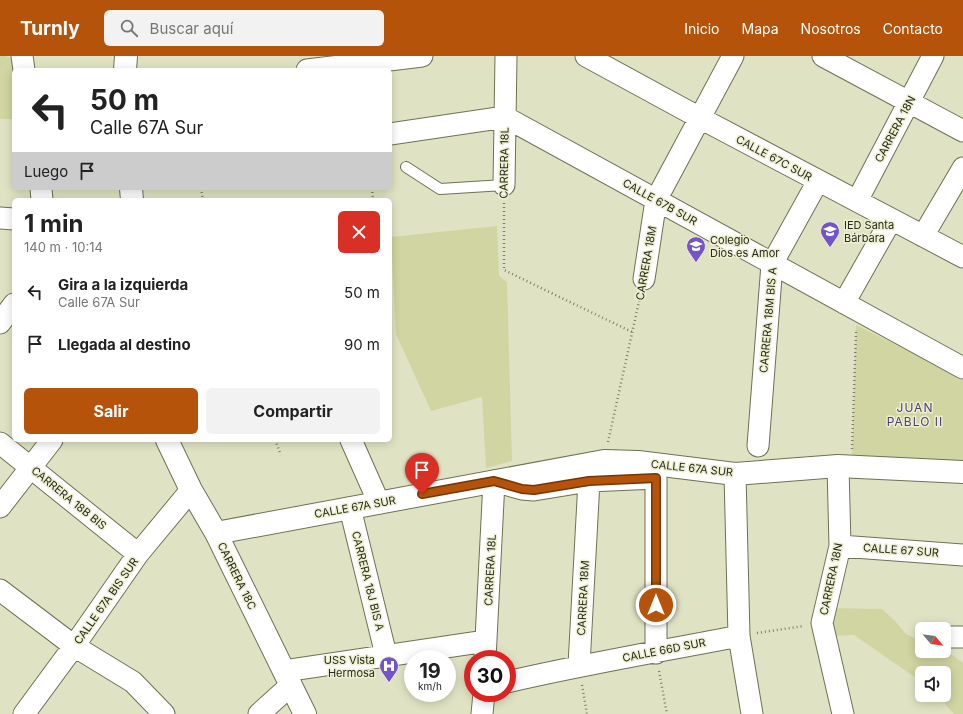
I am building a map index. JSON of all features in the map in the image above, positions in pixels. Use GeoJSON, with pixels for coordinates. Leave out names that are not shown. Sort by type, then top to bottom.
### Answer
{"type":"FeatureCollection","features":[{"type":"Feature","properties":{"kind":"street"},"geometry":{"type":"LineString","coordinates":[[22,56],[24,68]]}},
{"type":"Feature","properties":{"kind":"street"},"geometry":{"type":"LineString","coordinates":[[125,68],[126,56]]}},
{"type":"Feature","properties":{"kind":"street"},"geometry":{"type":"LineString","coordinates":[[323,68],[422,56]]}},
{"type":"Feature","properties":{"kind":"street","name":"CARRERA 18L"},"geometry":{"type":"LineString","coordinates":[[504,185],[506,56]]}},
{"type":"Feature","properties":{"kind":"street","name":"CALLE 67C SUR"},"geometry":{"type":"LineString","coordinates":[[586,56],[891,220],[963,257]]}},
{"type":"Feature","properties":{"kind":"street","name":"CARRERA 18M"},"geometry":{"type":"LineString","coordinates":[[644,279],[656,200],[733,56]]}},
{"type":"Feature","properties":{"kind":"street"},"geometry":{"type":"LineString","coordinates":[[823,56],[963,131]]}},
{"type":"Feature","properties":{"kind":"street","name":"CARRERA 18N"},"geometry":{"type":"LineString","coordinates":[[856,201],[910,102],[933,56]]}},
{"type":"Feature","properties":{"kind":"street"},"geometry":{"type":"LineString","coordinates":[[392,134],[505,117]]}},
{"type":"Feature","properties":{"kind":"street","name":"CALLE 67B SUR"},"geometry":{"type":"LineString","coordinates":[[505,117],[963,368]]}},
{"type":"Feature","properties":{"kind":"street"},"geometry":{"type":"LineString","coordinates":[[922,236],[963,170]]}},
{"type":"Feature","properties":{"kind":"street","name":"CARRERA 18M BIS A"},"geometry":{"type":"LineString","coordinates":[[758,446],[772,264],[818,181]]}},
{"type":"Feature","properties":{"kind":"street"},"geometry":{"type":"LineString","coordinates":[[0,218],[12,219]]}},
{"type":"Feature","properties":{"kind":"street"},"geometry":{"type":"LineString","coordinates":[[852,307],[891,220]]}},
{"type":"Feature","properties":{"kind":"street"},"geometry":{"type":"LineString","coordinates":[[0,323],[12,307]]}},
{"type":"Feature","properties":{"kind":"street"},"geometry":{"type":"LineString","coordinates":[[0,507],[50,442]]}},
{"type":"Feature","properties":{"kind":"street","name":"CARRERA 18C"},"geometry":{"type":"LineString","coordinates":[[168,442],[191,490],[216,533],[305,714]]}},
{"type":"Feature","properties":{"kind":"street"},"geometry":{"type":"LineString","coordinates":[[353,442],[379,503]]}},
{"type":"Feature","properties":{"kind":"street","name":"CARRERA 18B BIS"},"geometry":{"type":"LineString","coordinates":[[0,443],[31,466],[138,554]]}},
{"type":"Feature","properties":{"kind":"street","name":"CALLE 67A SUR"},"geometry":{"type":"LineString","coordinates":[[216,533],[604,461],[638,462],[735,474],[845,467],[963,472]]}},
{"type":"Feature","properties":{"kind":"street","name":"CARRERA 18N"},"geometry":{"type":"LineString","coordinates":[[843,714],[822,623],[840,546],[845,467]]}},
{"type":"Feature","properties":{"kind":"street"},"geometry":{"type":"LineString","coordinates":[[735,474],[739,636],[752,714]]}},
{"type":"Feature","properties":{"kind":"street","name":"CALLE 67A SUR"},"geometry":{"type":"LineString","coordinates":[[494,481],[522,489],[534,490],[589,481],[656,478],[656,653]]}},
{"type":"Feature","properties":{"kind":"street","name":"CARRERA 18L"},"geometry":{"type":"LineString","coordinates":[[486,650],[494,481]]}},
{"type":"Feature","properties":{"kind":"street","name":"CARRERA 18M"},"geometry":{"type":"LineString","coordinates":[[579,665],[589,481]]}},
{"type":"Feature","properties":{"kind":"street","name":"CALLE 67A BIS SUR"},"geometry":{"type":"LineString","coordinates":[[24,714],[74,646],[138,554],[191,490]]}},
{"type":"Feature","properties":{"kind":"street","name":"CARRERA 18J BIS A"},"geometry":{"type":"LineString","coordinates":[[350,508],[386,655]]}},
{"type":"Feature","properties":{"kind":"street","name":"CALLE 67 SUR"},"geometry":{"type":"LineString","coordinates":[[840,546],[963,555]]}},
{"type":"Feature","properties":{"kind":"street"},"geometry":{"type":"LineString","coordinates":[[0,590],[74,646],[133,682],[164,714]]}},
{"type":"Feature","properties":{"kind":"street","name":"CALLE 66D SUR"},"geometry":{"type":"LineString","coordinates":[[516,680],[579,665],[656,653],[739,636]]}},
{"type":"Feature","properties":{"kind":"street"},"geometry":{"type":"LineString","coordinates":[[951,637],[963,637]]}},
{"type":"Feature","properties":{"kind":"street"},"geometry":{"type":"LineString","coordinates":[[260,714],[287,678],[386,655],[464,651]]}},
{"type":"Feature","properties":{"kind":"street"},"geometry":{"type":"LineString","coordinates":[[482,714],[483,702]]}},
{"type":"Feature","properties":{"kind":"lane"},"geometry":{"type":"LineString","coordinates":[[406,167],[440,189],[504,185]]}},
{"type":"Feature","properties":{"kind":"path","name":"CARRERA 18L"},"geometry":{"type":"LineString","coordinates":[[504,185],[504,270],[632,332]]}},
{"type":"Feature","properties":{"kind":"path","name":"CARRERA 18M"},"geometry":{"type":"LineString","coordinates":[[604,461],[644,279]]}},
{"type":"Feature","properties":{"kind":"path"},"geometry":{"type":"LineString","coordinates":[[845,467],[856,325],[852,307]]}},
{"type":"Feature","properties":{"kind":"path"},"geometry":{"type":"LineString","coordinates":[[276,442],[281,455]]}},
{"type":"Feature","properties":{"kind":"path"},"geometry":{"type":"LineString","coordinates":[[739,636],[822,623]]}},
{"type":"Feature","properties":{"kind":"path"},"geometry":{"type":"LineString","coordinates":[[656,653],[667,714]]}},
{"type":"Feature","properties":{"kind":"path"},"geometry":{"type":"LineString","coordinates":[[579,665],[587,714]]}},
{"type":"Feature","properties":{"kind":"green space"},"geometry":{"type":"Polygon","coordinates":[[[0,56],[6,56],[12,59],[12,119],[0,119],[0,56]]]}},
{"type":"Feature","properties":{"kind":"green space"},"geometry":{"type":"Polygon","coordinates":[[[497,226],[499,276],[507,282],[512,461],[486,468],[482,397],[431,411],[396,334],[392,237],[497,226]]]}},
{"type":"Feature","properties":{"kind":"green space"},"geometry":{"type":"Polygon","coordinates":[[[856,325],[963,378],[963,464],[852,458],[856,325]]]}},
{"type":"Feature","properties":{"kind":"green space"},"geometry":{"type":"Polygon","coordinates":[[[832,608],[882,609],[906,634],[915,638],[915,658],[951,658],[951,654],[963,663],[963,714],[954,714],[943,702],[951,702],[951,666],[915,666],[915,677],[854,635],[834,636],[832,608]]]}},
{"type":"Feature","properties":{"kind":"place","name":"IED Santa Bárbara"},"geometry":{"type":"Point","coordinates":[830,248]}},
{"type":"Feature","properties":{"kind":"place","name":"Colegio Dios es Amor"},"geometry":{"type":"Point","coordinates":[696,263]}},
{"type":"Feature","properties":{"kind":"place","name":"USS Vista Hermosa"},"geometry":{"type":"Point","coordinates":[389,683]}},
{"type":"Feature","properties":{"kind":"district","name":"JUAN PABLO II"},"geometry":{"type":"Point","coordinates":[915,414]}},
{"type":"Feature","properties":{"kind":"route"},"geometry":{"type":"LineString","coordinates":[[422,494],[494,481],[522,489],[544,490],[589,481],[656,478],[656,605]]}}]}
